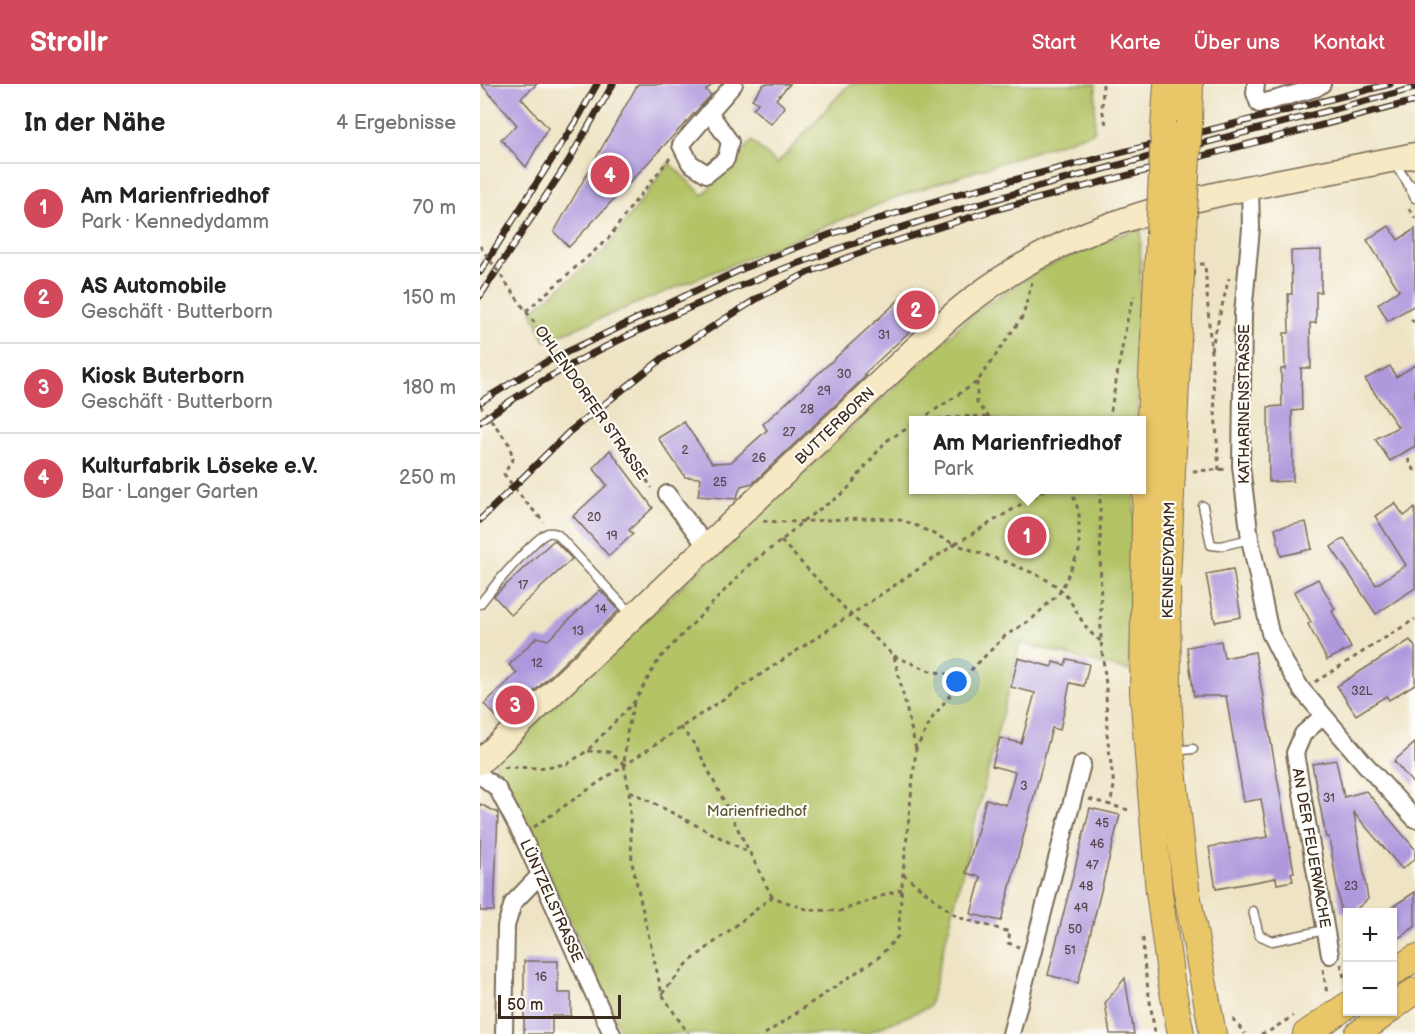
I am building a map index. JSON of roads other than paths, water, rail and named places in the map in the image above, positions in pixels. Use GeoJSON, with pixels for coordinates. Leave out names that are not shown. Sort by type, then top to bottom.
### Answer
{"type":"FeatureCollection","features":[{"type":"Feature","properties":{"kind":"main road","name":"KENNEDYDAMM"},"geometry":{"type":"LineString","coordinates":[[1167,84],[1164,129],[1171,233]]}},
{"type":"Feature","properties":{"kind":"main road","name":"KENNEDYDAMM"},"geometry":{"type":"LineString","coordinates":[[1190,84],[1189,122],[1171,233],[1145,520],[1143,692],[1166,751],[1186,888],[1213,1034]]}},
{"type":"Feature","properties":{"kind":"main road","name":"KENNEDYDAMM"},"geometry":{"type":"LineString","coordinates":[[1166,751],[1159,892],[1181,1034]]}},
{"type":"Feature","properties":{"kind":"main road"},"geometry":{"type":"LineString","coordinates":[[1397,970],[1415,958]]}},
{"type":"Feature","properties":{"kind":"main road"},"geometry":{"type":"LineString","coordinates":[[1167,1034],[1171,981]]}},
{"type":"Feature","properties":{"kind":"main road"},"geometry":{"type":"LineString","coordinates":[[1397,1004],[1415,991]]}},
{"type":"Feature","properties":{"kind":"main road"},"geometry":{"type":"LineString","coordinates":[[1306,1034],[1343,1008]]}},
{"type":"Feature","properties":{"kind":"main road"},"geometry":{"type":"LineString","coordinates":[[1358,1034],[1381,1016]]}},
{"type":"Feature","properties":{"kind":"street"},"geometry":{"type":"LineString","coordinates":[[709,112],[730,142],[726,159],[707,174],[690,164],[681,145],[709,112],[734,84]]}},
{"type":"Feature","properties":{"kind":"street"},"geometry":{"type":"LineString","coordinates":[[1256,84],[1255,93],[1258,104],[1316,88],[1322,84]]}},
{"type":"Feature","properties":{"kind":"street","name":"BUTTERBORN"},"geometry":{"type":"LineString","coordinates":[[481,771],[633,617],[707,546],[945,322],[989,287],[1064,244],[1114,224],[1250,188],[1404,157]]}},
{"type":"Feature","properties":{"kind":"street","name":"KATHARINENSTRASSE"},"geometry":{"type":"LineString","coordinates":[[1250,188],[1251,228],[1243,314],[1241,466],[1250,539],[1270,633],[1302,690],[1415,819]]}},
{"type":"Feature","properties":{"kind":"street"},"geometry":{"type":"LineString","coordinates":[[667,494],[707,546]]}},
{"type":"Feature","properties":{"kind":"street","name":"AN DER FEUERWACHE"},"geometry":{"type":"LineString","coordinates":[[1323,716],[1303,734],[1295,753],[1330,955]]}},
{"type":"Feature","properties":{"kind":"street"},"geometry":{"type":"LineString","coordinates":[[1011,1034],[1082,764]]}},
{"type":"Feature","properties":{"kind":"street","name":"LÜNTZELSTRASSE"},"geometry":{"type":"LineString","coordinates":[[481,771],[497,788],[522,835],[612,1034]]}},
{"type":"Feature","properties":{"kind":"street"},"geometry":{"type":"LineString","coordinates":[[504,1034],[506,926],[513,903],[540,875]]}},
{"type":"Feature","properties":{"kind":"lane"},"geometry":{"type":"LineString","coordinates":[[1404,157],[1415,198]]}},
{"type":"Feature","properties":{"kind":"lane"},"geometry":{"type":"LineString","coordinates":[[1203,506],[1211,545],[1220,546],[1250,539]]}},
{"type":"Feature","properties":{"kind":"lane"},"geometry":{"type":"LineString","coordinates":[[480,604],[493,585],[542,537],[553,532],[633,617]]}},
{"type":"Feature","properties":{"kind":"lane"},"geometry":{"type":"LineString","coordinates":[[1253,911],[1258,935],[1272,941],[1325,930]]}},
{"type":"Feature","properties":{"kind":"railway"},"geometry":{"type":"LineString","coordinates":[[480,272],[578,118],[597,84]]}},
{"type":"Feature","properties":{"kind":"railway"},"geometry":{"type":"LineString","coordinates":[[480,296],[568,162],[613,84]]}},
{"type":"Feature","properties":{"kind":"railway"},"geometry":{"type":"LineString","coordinates":[[480,402],[546,362],[744,268],[831,234],[951,196],[1390,84]]}},
{"type":"Feature","properties":{"kind":"railway"},"geometry":{"type":"LineString","coordinates":[[480,422],[534,386],[589,355],[705,301],[814,257],[982,203],[1415,88]]}},
{"type":"Feature","properties":{"kind":"railway"},"geometry":{"type":"LineString","coordinates":[[480,520],[569,432],[663,358],[758,298],[809,272],[871,249],[990,211],[1415,101]]}},
{"type":"Feature","properties":{"kind":"place","name":"Kulturfabrik Löseke e.V."},"geometry":{"type":"Point","coordinates":[610,175]}},
{"type":"Feature","properties":{"kind":"place","name":"AS Automobile"},"geometry":{"type":"Point","coordinates":[916,310]}},
{"type":"Feature","properties":{"kind":"place","name":"Am Marienfriedhof"},"geometry":{"type":"Point","coordinates":[1027,536]}},
{"type":"Feature","properties":{"kind":"place","name":"Kiosk Buterborn"},"geometry":{"type":"Point","coordinates":[515,705]}},
{"type":"Feature","properties":{"kind":"park label","name":"Marienfriedhof"},"geometry":{"type":"Point","coordinates":[757,811]}}]}
